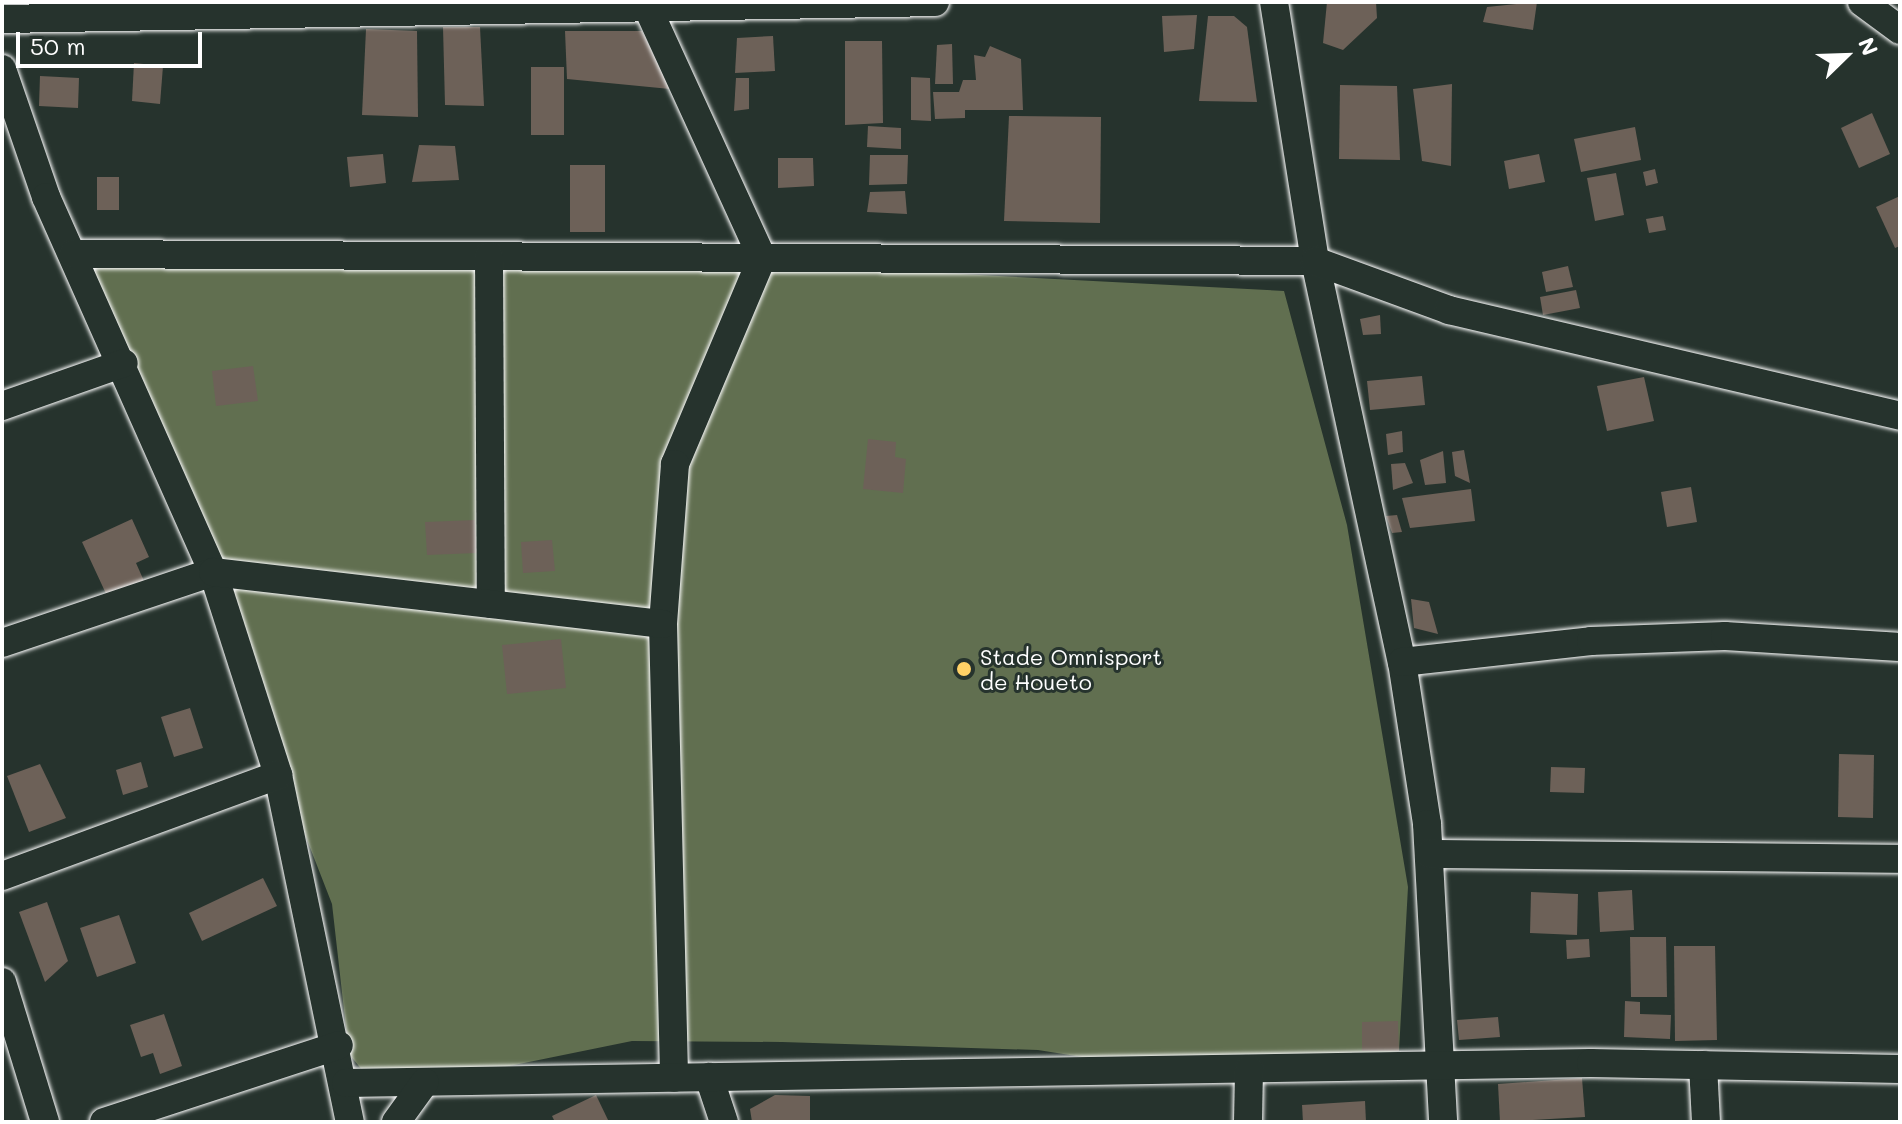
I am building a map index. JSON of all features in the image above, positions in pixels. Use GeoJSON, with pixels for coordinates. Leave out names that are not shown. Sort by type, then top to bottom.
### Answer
{"type":"FeatureCollection","features":[{"type":"Feature","properties":{"kind":"street"},"geometry":{"type":"LineString","coordinates":[[2,19],[935,2]]}},
{"type":"Feature","properties":{"kind":"street"},"geometry":{"type":"LineString","coordinates":[[1274,2],[1315,261],[1402,662],[1429,854],[1443,1122]]}},
{"type":"Feature","properties":{"kind":"street"},"geometry":{"type":"LineString","coordinates":[[1862,2],[1900,30]]}},
{"type":"Feature","properties":{"kind":"street"},"geometry":{"type":"LineString","coordinates":[[647,7],[762,258],[675,464],[663,624],[674,1078]]}},
{"type":"Feature","properties":{"kind":"street"},"geometry":{"type":"LineString","coordinates":[[2,69],[73,254],[124,363],[213,572],[278,775],[339,1045],[350,1122]]}},
{"type":"Feature","properties":{"kind":"street"},"geometry":{"type":"LineString","coordinates":[[73,254],[1315,261],[1449,310],[1900,416]]}},
{"type":"Feature","properties":{"kind":"street"},"geometry":{"type":"LineString","coordinates":[[489,256],[491,604]]}},
{"type":"Feature","properties":{"kind":"street"},"geometry":{"type":"LineString","coordinates":[[2,406],[124,363]]}},
{"type":"Feature","properties":{"kind":"street"},"geometry":{"type":"LineString","coordinates":[[2,643],[213,572],[663,624]]}},
{"type":"Feature","properties":{"kind":"street"},"geometry":{"type":"LineString","coordinates":[[1402,662],[1711,637],[1900,647]]}},
{"type":"Feature","properties":{"kind":"street"},"geometry":{"type":"LineString","coordinates":[[2,876],[278,775]]}},
{"type":"Feature","properties":{"kind":"street"},"geometry":{"type":"LineString","coordinates":[[1429,854],[1900,859]]}},
{"type":"Feature","properties":{"kind":"street"},"geometry":{"type":"LineString","coordinates":[[2,982],[45,1122]]}},
{"type":"Feature","properties":{"kind":"street"},"geometry":{"type":"LineString","coordinates":[[104,1122],[339,1045]]}},
{"type":"Feature","properties":{"kind":"street"},"geometry":{"type":"LineString","coordinates":[[346,1083],[1438,1067],[1703,1065],[1900,1069]]}},
{"type":"Feature","properties":{"kind":"street"},"geometry":{"type":"LineString","coordinates":[[1703,1065],[1706,1122]]}},
{"type":"Feature","properties":{"kind":"street"},"geometry":{"type":"LineString","coordinates":[[1248,1122],[1249,1069]]}},
{"type":"Feature","properties":{"kind":"street"},"geometry":{"type":"LineString","coordinates":[[709,1077],[724,1122]]}},
{"type":"Feature","properties":{"kind":"street"},"geometry":{"type":"LineString","coordinates":[[396,1122],[425,1082]]}},
{"type":"Feature","properties":{"kind":"green space"},"geometry":{"type":"Polygon","coordinates":[[[768,264],[1284,291],[1347,525],[1408,887],[1399,1051],[1196,1075],[1038,1050],[782,1042],[632,1041],[456,1077],[367,1076],[349,1054],[332,904],[84,267],[768,264]]]}},
{"type":"Feature","properties":{"kind":"building"},"geometry":{"type":"Polygon","coordinates":[[[1327,2],[1376,2],[1377,18],[1343,50],[1323,43],[1327,2]]]}},
{"type":"Feature","properties":{"kind":"building"},"geometry":{"type":"Polygon","coordinates":[[[1537,2],[1533,30],[1483,22],[1487,7],[1537,2]]]}},
{"type":"Feature","properties":{"kind":"building"},"geometry":{"type":"Polygon","coordinates":[[[1197,15],[1194,49],[1164,52],[1162,16],[1197,15]]]}},
{"type":"Feature","properties":{"kind":"building"},"geometry":{"type":"Polygon","coordinates":[[[1208,16],[1234,16],[1247,27],[1257,102],[1199,101],[1208,16]]]}},
{"type":"Feature","properties":{"kind":"building"},"geometry":{"type":"Polygon","coordinates":[[[443,27],[480,27],[484,106],[445,105],[443,27]]]}},
{"type":"Feature","properties":{"kind":"building"},"geometry":{"type":"Polygon","coordinates":[[[366,29],[417,31],[418,117],[362,115],[366,29]]]}},
{"type":"Feature","properties":{"kind":"building"},"geometry":{"type":"Polygon","coordinates":[[[565,31],[642,31],[670,89],[567,79],[565,31]]]}},
{"type":"Feature","properties":{"kind":"building"},"geometry":{"type":"Polygon","coordinates":[[[773,36],[775,71],[735,73],[737,38],[773,36]]]}},
{"type":"Feature","properties":{"kind":"building"},"geometry":{"type":"Polygon","coordinates":[[[845,41],[882,41],[883,123],[845,125],[845,41]]]}},
{"type":"Feature","properties":{"kind":"building"},"geometry":{"type":"Polygon","coordinates":[[[952,44],[953,84],[935,84],[937,45],[952,44]]]}},
{"type":"Feature","properties":{"kind":"building"},"geometry":{"type":"Polygon","coordinates":[[[990,46],[1021,59],[1023,110],[965,110],[965,118],[935,119],[933,92],[959,92],[963,80],[976,80],[974,55],[985,57],[990,46]]]}},
{"type":"Feature","properties":{"kind":"building"},"geometry":{"type":"Polygon","coordinates":[[[134,63],[163,66],[160,104],[132,101],[134,63]]]}},
{"type":"Feature","properties":{"kind":"building"},"geometry":{"type":"Polygon","coordinates":[[[531,67],[564,67],[564,135],[531,135],[531,67]]]}},
{"type":"Feature","properties":{"kind":"building"},"geometry":{"type":"Polygon","coordinates":[[[40,76],[79,78],[78,108],[39,106],[40,76]]]}},
{"type":"Feature","properties":{"kind":"building"},"geometry":{"type":"Polygon","coordinates":[[[911,77],[930,78],[931,121],[911,120],[911,77]]]}},
{"type":"Feature","properties":{"kind":"building"},"geometry":{"type":"Polygon","coordinates":[[[736,78],[749,78],[749,109],[734,111],[736,78]]]}},
{"type":"Feature","properties":{"kind":"building"},"geometry":{"type":"Polygon","coordinates":[[[1452,84],[1451,166],[1422,161],[1413,89],[1452,84]]]}},
{"type":"Feature","properties":{"kind":"building"},"geometry":{"type":"Polygon","coordinates":[[[1340,85],[1397,86],[1400,160],[1339,159],[1340,85]]]}},
{"type":"Feature","properties":{"kind":"building"},"geometry":{"type":"Polygon","coordinates":[[[1872,113],[1890,154],[1859,168],[1841,128],[1872,113]]]}},
{"type":"Feature","properties":{"kind":"building"},"geometry":{"type":"Polygon","coordinates":[[[1009,116],[1101,117],[1100,223],[1004,221],[1009,116]]]}},
{"type":"Feature","properties":{"kind":"building"},"geometry":{"type":"Polygon","coordinates":[[[868,126],[901,128],[901,149],[867,147],[868,126]]]}},
{"type":"Feature","properties":{"kind":"building"},"geometry":{"type":"Polygon","coordinates":[[[1635,127],[1641,160],[1581,172],[1574,139],[1635,127]]]}},
{"type":"Feature","properties":{"kind":"building"},"geometry":{"type":"Polygon","coordinates":[[[419,145],[455,146],[459,180],[412,182],[419,145]]]}},
{"type":"Feature","properties":{"kind":"building"},"geometry":{"type":"Polygon","coordinates":[[[383,154],[386,183],[350,187],[347,157],[383,154]]]}},
{"type":"Feature","properties":{"kind":"building"},"geometry":{"type":"Polygon","coordinates":[[[1539,154],[1545,182],[1509,189],[1504,161],[1539,154]]]}},
{"type":"Feature","properties":{"kind":"building"},"geometry":{"type":"Polygon","coordinates":[[[870,155],[908,155],[907,184],[869,185],[870,155]]]}},
{"type":"Feature","properties":{"kind":"building"},"geometry":{"type":"Polygon","coordinates":[[[778,158],[813,158],[814,186],[778,188],[778,158]]]}},
{"type":"Feature","properties":{"kind":"building"},"geometry":{"type":"Polygon","coordinates":[[[570,165],[605,165],[605,232],[570,232],[570,165]]]}},
{"type":"Feature","properties":{"kind":"building"},"geometry":{"type":"Polygon","coordinates":[[[1655,169],[1658,183],[1646,186],[1643,172],[1655,169]]]}},
{"type":"Feature","properties":{"kind":"building"},"geometry":{"type":"Polygon","coordinates":[[[1616,173],[1624,215],[1595,221],[1587,178],[1616,173]]]}},
{"type":"Feature","properties":{"kind":"building"},"geometry":{"type":"Polygon","coordinates":[[[97,177],[119,177],[119,210],[97,210],[97,177]]]}},
{"type":"Feature","properties":{"kind":"building"},"geometry":{"type":"Polygon","coordinates":[[[905,191],[907,214],[867,212],[870,192],[905,191]]]}},
{"type":"Feature","properties":{"kind":"building"},"geometry":{"type":"Polygon","coordinates":[[[1900,196],[1900,246],[1895,248],[1876,207],[1900,196]]]}},
{"type":"Feature","properties":{"kind":"building"},"geometry":{"type":"Polygon","coordinates":[[[1663,216],[1666,230],[1649,233],[1646,219],[1663,216]]]}},
{"type":"Feature","properties":{"kind":"building"},"geometry":{"type":"Polygon","coordinates":[[[1568,266],[1573,287],[1546,292],[1542,272],[1568,266]]]}},
{"type":"Feature","properties":{"kind":"building"},"geometry":{"type":"Polygon","coordinates":[[[1576,290],[1580,308],[1543,315],[1540,297],[1576,290]]]}},
{"type":"Feature","properties":{"kind":"building"},"geometry":{"type":"Polygon","coordinates":[[[1380,315],[1381,334],[1363,335],[1360,319],[1380,315]]]}},
{"type":"Feature","properties":{"kind":"building"},"geometry":{"type":"Polygon","coordinates":[[[253,366],[258,401],[216,406],[212,371],[253,366]]]}},
{"type":"Feature","properties":{"kind":"building"},"geometry":{"type":"Polygon","coordinates":[[[1422,376],[1425,405],[1370,410],[1367,381],[1422,376]]]}},
{"type":"Feature","properties":{"kind":"building"},"geometry":{"type":"Polygon","coordinates":[[[1644,377],[1654,421],[1607,431],[1597,386],[1644,377]]]}},
{"type":"Feature","properties":{"kind":"building"},"geometry":{"type":"Polygon","coordinates":[[[1402,431],[1403,452],[1388,455],[1386,434],[1402,431]]]}},
{"type":"Feature","properties":{"kind":"building"},"geometry":{"type":"Polygon","coordinates":[[[868,439],[896,442],[895,457],[906,459],[903,493],[863,489],[868,439]]]}},
{"type":"Feature","properties":{"kind":"building"},"geometry":{"type":"Polygon","coordinates":[[[1464,450],[1470,483],[1455,476],[1452,452],[1464,450]]]}},
{"type":"Feature","properties":{"kind":"building"},"geometry":{"type":"Polygon","coordinates":[[[1443,451],[1446,483],[1425,485],[1420,460],[1443,451]]]}},
{"type":"Feature","properties":{"kind":"building"},"geometry":{"type":"Polygon","coordinates":[[[1405,463],[1413,483],[1393,490],[1391,464],[1405,463]]]}},
{"type":"Feature","properties":{"kind":"building"},"geometry":{"type":"Polygon","coordinates":[[[1691,487],[1697,522],[1667,527],[1661,492],[1691,487]]]}},
{"type":"Feature","properties":{"kind":"building"},"geometry":{"type":"Polygon","coordinates":[[[1471,489],[1475,521],[1410,528],[1402,498],[1471,489]]]}},
{"type":"Feature","properties":{"kind":"building"},"geometry":{"type":"Polygon","coordinates":[[[1397,515],[1402,532],[1392,533],[1386,516],[1397,515]]]}},
{"type":"Feature","properties":{"kind":"building"},"geometry":{"type":"Polygon","coordinates":[[[132,519],[149,557],[136,563],[144,581],[108,598],[82,542],[132,519]]]}},
{"type":"Feature","properties":{"kind":"building"},"geometry":{"type":"Polygon","coordinates":[[[475,520],[477,553],[427,555],[425,522],[475,520]]]}},
{"type":"Feature","properties":{"kind":"building"},"geometry":{"type":"Polygon","coordinates":[[[552,540],[555,571],[523,573],[521,542],[552,540]]]}},
{"type":"Feature","properties":{"kind":"building"},"geometry":{"type":"Polygon","coordinates":[[[1411,599],[1429,602],[1438,634],[1414,628],[1411,599]]]}},
{"type":"Feature","properties":{"kind":"building"},"geometry":{"type":"Polygon","coordinates":[[[561,639],[566,688],[507,694],[502,645],[561,639]]]}},
{"type":"Feature","properties":{"kind":"building"},"geometry":{"type":"Polygon","coordinates":[[[190,708],[203,748],[174,757],[161,717],[190,708]]]}},
{"type":"Feature","properties":{"kind":"building"},"geometry":{"type":"Polygon","coordinates":[[[1839,754],[1874,755],[1873,818],[1838,817],[1839,754]]]}},
{"type":"Feature","properties":{"kind":"building"},"geometry":{"type":"Polygon","coordinates":[[[141,762],[148,787],[123,795],[116,770],[141,762]]]}},
{"type":"Feature","properties":{"kind":"building"},"geometry":{"type":"Polygon","coordinates":[[[40,764],[66,818],[29,832],[7,776],[40,764]]]}},
{"type":"Feature","properties":{"kind":"building"},"geometry":{"type":"Polygon","coordinates":[[[1551,767],[1585,768],[1584,793],[1550,792],[1551,767]]]}},
{"type":"Feature","properties":{"kind":"building"},"geometry":{"type":"Polygon","coordinates":[[[263,878],[277,906],[202,941],[189,913],[263,878]]]}},
{"type":"Feature","properties":{"kind":"building"},"geometry":{"type":"Polygon","coordinates":[[[1632,890],[1634,930],[1600,932],[1598,892],[1632,890]]]}},
{"type":"Feature","properties":{"kind":"building"},"geometry":{"type":"Polygon","coordinates":[[[1531,892],[1578,894],[1577,935],[1530,933],[1531,892]]]}},
{"type":"Feature","properties":{"kind":"building"},"geometry":{"type":"Polygon","coordinates":[[[47,902],[68,961],[45,982],[19,912],[47,902]]]}},
{"type":"Feature","properties":{"kind":"building"},"geometry":{"type":"Polygon","coordinates":[[[119,915],[136,963],[97,977],[80,928],[119,915]]]}},
{"type":"Feature","properties":{"kind":"building"},"geometry":{"type":"Polygon","coordinates":[[[1630,937],[1666,937],[1667,997],[1631,997],[1630,937]]]}},
{"type":"Feature","properties":{"kind":"building"},"geometry":{"type":"Polygon","coordinates":[[[1589,939],[1590,957],[1567,959],[1566,940],[1589,939]]]}},
{"type":"Feature","properties":{"kind":"building"},"geometry":{"type":"Polygon","coordinates":[[[1674,946],[1715,946],[1717,1040],[1675,1041],[1674,946]]]}},
{"type":"Feature","properties":{"kind":"building"},"geometry":{"type":"Polygon","coordinates":[[[1625,1001],[1640,1002],[1640,1014],[1671,1015],[1670,1039],[1624,1037],[1625,1001]]]}},
{"type":"Feature","properties":{"kind":"building"},"geometry":{"type":"Polygon","coordinates":[[[164,1014],[182,1066],[160,1074],[153,1053],[141,1057],[130,1025],[164,1014]]]}},
{"type":"Feature","properties":{"kind":"building"},"geometry":{"type":"Polygon","coordinates":[[[1498,1017],[1500,1037],[1459,1040],[1457,1020],[1498,1017]]]}},
{"type":"Feature","properties":{"kind":"building"},"geometry":{"type":"Polygon","coordinates":[[[1398,1021],[1399,1051],[1362,1051],[1362,1022],[1398,1021]]]}},
{"type":"Feature","properties":{"kind":"building"},"geometry":{"type":"Polygon","coordinates":[[[1582,1078],[1585,1117],[1500,1122],[1498,1084],[1582,1078]]]}},
{"type":"Feature","properties":{"kind":"building"},"geometry":{"type":"Polygon","coordinates":[[[596,1095],[609,1122],[555,1122],[552,1116],[596,1095]]]}},
{"type":"Feature","properties":{"kind":"building"},"geometry":{"type":"Polygon","coordinates":[[[775,1095],[810,1096],[810,1122],[752,1122],[750,1109],[775,1095]]]}},
{"type":"Feature","properties":{"kind":"building"},"geometry":{"type":"Polygon","coordinates":[[[1365,1101],[1366,1122],[1303,1122],[1302,1105],[1365,1101]]]}},
{"type":"Feature","properties":{"kind":"place","name":"Stade Omnisport de Houeto"},"geometry":{"type":"Point","coordinates":[964,669]}}]}
